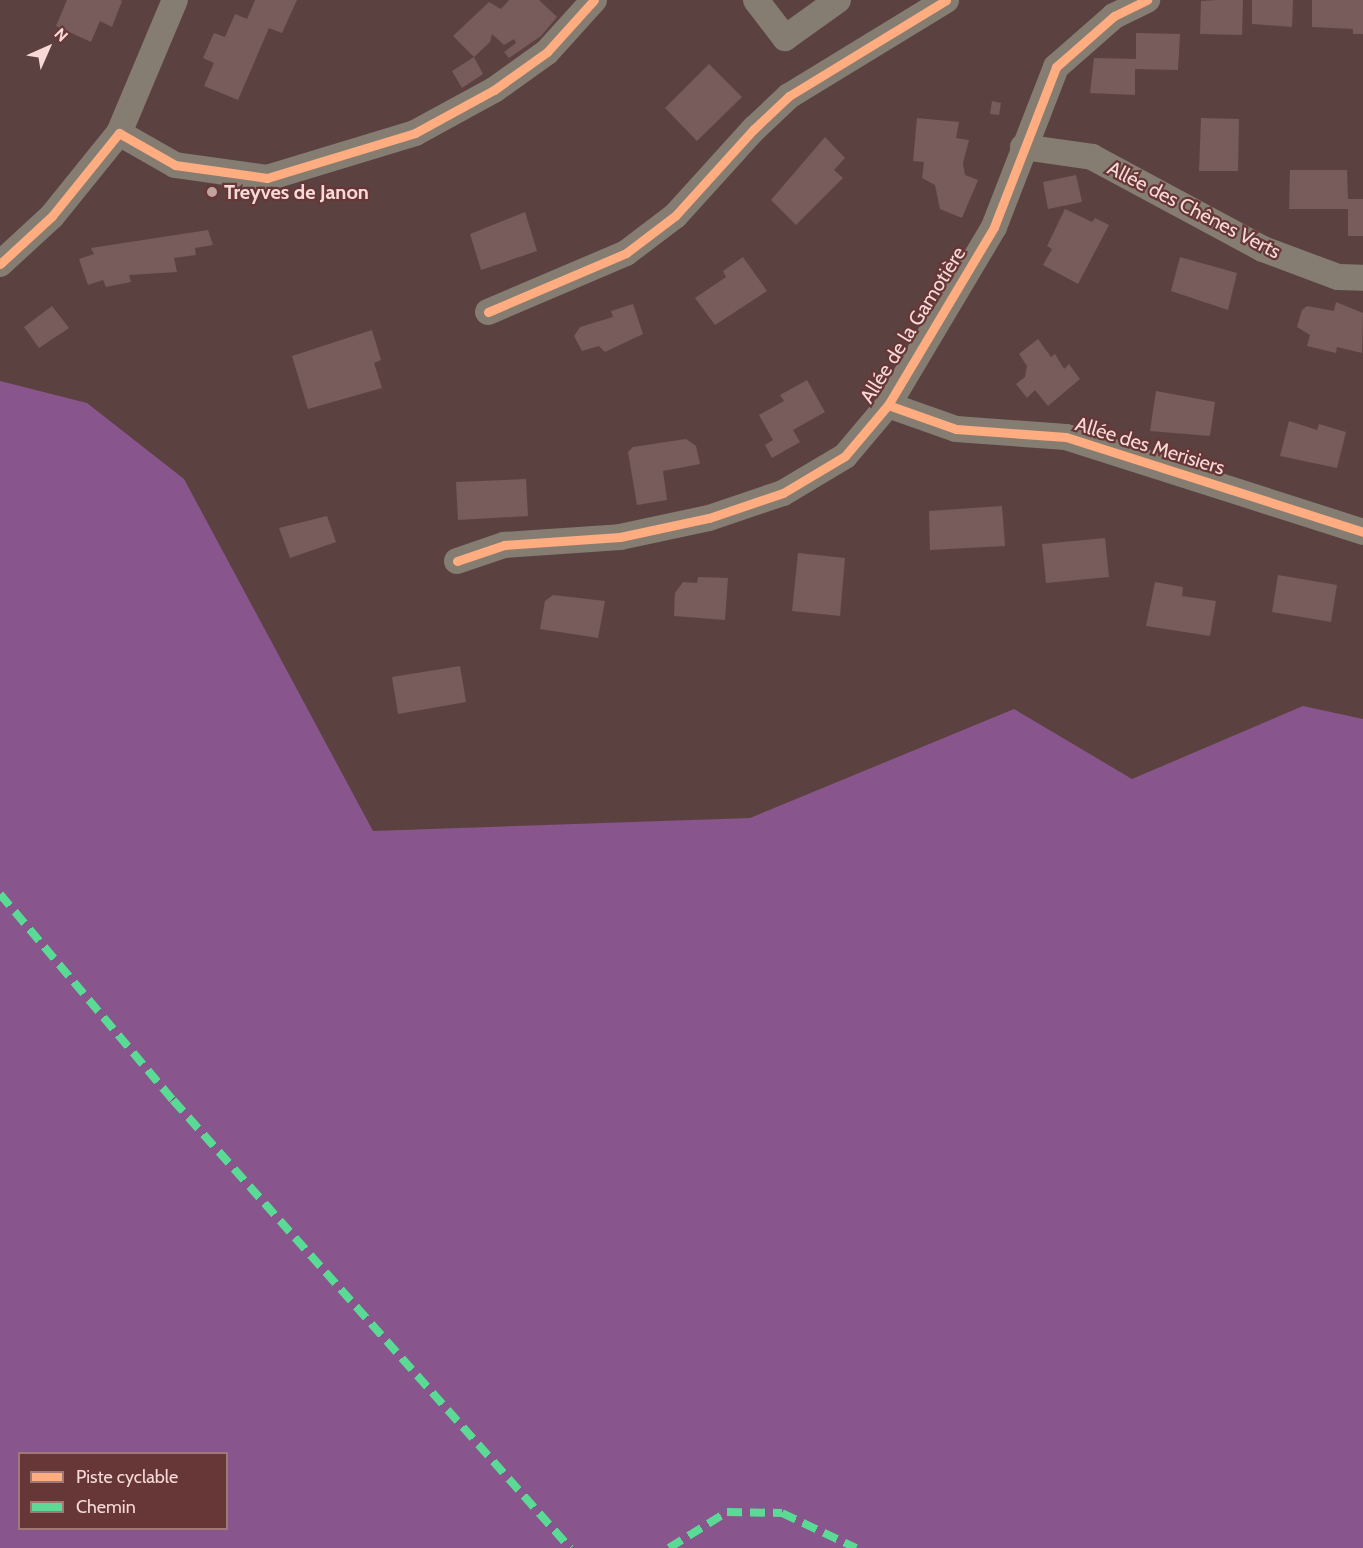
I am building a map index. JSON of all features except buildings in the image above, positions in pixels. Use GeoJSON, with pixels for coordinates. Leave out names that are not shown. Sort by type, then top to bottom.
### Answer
{"type":"FeatureCollection","features":[{"type":"Feature","properties":{"kind":"street"},"geometry":{"type":"LineString","coordinates":[[0,264],[52,216],[119,133],[176,0]]}},
{"type":"Feature","properties":{"kind":"street"},"geometry":{"type":"LineString","coordinates":[[119,133],[175,165],[267,178],[415,133],[494,90],[547,52],[594,0]]}},
{"type":"Feature","properties":{"kind":"street"},"geometry":{"type":"LineString","coordinates":[[756,0],[785,38],[838,0]]}},
{"type":"Feature","properties":{"kind":"street"},"geometry":{"type":"LineString","coordinates":[[488,312],[626,253],[675,216],[754,129],[789,96],[946,0]]}},
{"type":"Feature","properties":{"kind":"street","name":"Allée de la Gamotière"},"geometry":{"type":"LineString","coordinates":[[457,561],[504,544],[620,537],[675,525],[783,493],[845,456],[888,405],[994,227],[1023,147],[1056,67],[1113,16],[1147,0]]}},
{"type":"Feature","properties":{"kind":"street","name":"Allée des Chênes Verts"},"geometry":{"type":"LineString","coordinates":[[1023,147],[1092,157],[1263,249],[1338,277],[1363,278]]}},
{"type":"Feature","properties":{"kind":"street","name":"Allée des Merisiers"},"geometry":{"type":"LineString","coordinates":[[888,405],[956,429],[1066,437],[1363,532]]}},
{"type":"Feature","properties":{"kind":"shaded area"},"geometry":{"type":"Polygon","coordinates":[[[0,381],[87,403],[184,479],[373,831],[750,818],[1014,709],[1132,779],[1303,706],[1363,719],[1363,1548],[0,1548],[0,381]]]}},
{"type":"Feature","properties":{"kind":"marked path"},"geometry":{"type":"LineString","coordinates":[[0,894],[173,1100],[570,1548]]}},
{"type":"Feature","properties":{"kind":"marked path"},"geometry":{"type":"LineString","coordinates":[[669,1548],[727,1512],[782,1513],[856,1548]]}},
{"type":"Feature","properties":{"kind":"cycle path"},"geometry":{"type":"LineString","coordinates":[[0,264],[52,216],[119,133],[175,165],[267,178],[415,133],[494,90],[547,52],[594,0]]}},
{"type":"Feature","properties":{"kind":"cycle path"},"geometry":{"type":"LineString","coordinates":[[488,312],[626,253],[675,216],[754,129],[789,96],[946,0]]}},
{"type":"Feature","properties":{"kind":"cycle path"},"geometry":{"type":"LineString","coordinates":[[457,561],[504,545],[620,537],[709,518],[783,493],[845,456],[888,405],[994,227],[1056,67],[1114,16],[1147,0]]}},
{"type":"Feature","properties":{"kind":"cycle path"},"geometry":{"type":"LineString","coordinates":[[888,405],[956,429],[1066,437],[1363,532]]}},
{"type":"Feature","properties":{"kind":"place","name":"Treyves de Janon"},"geometry":{"type":"Point","coordinates":[212,192]}}]}
